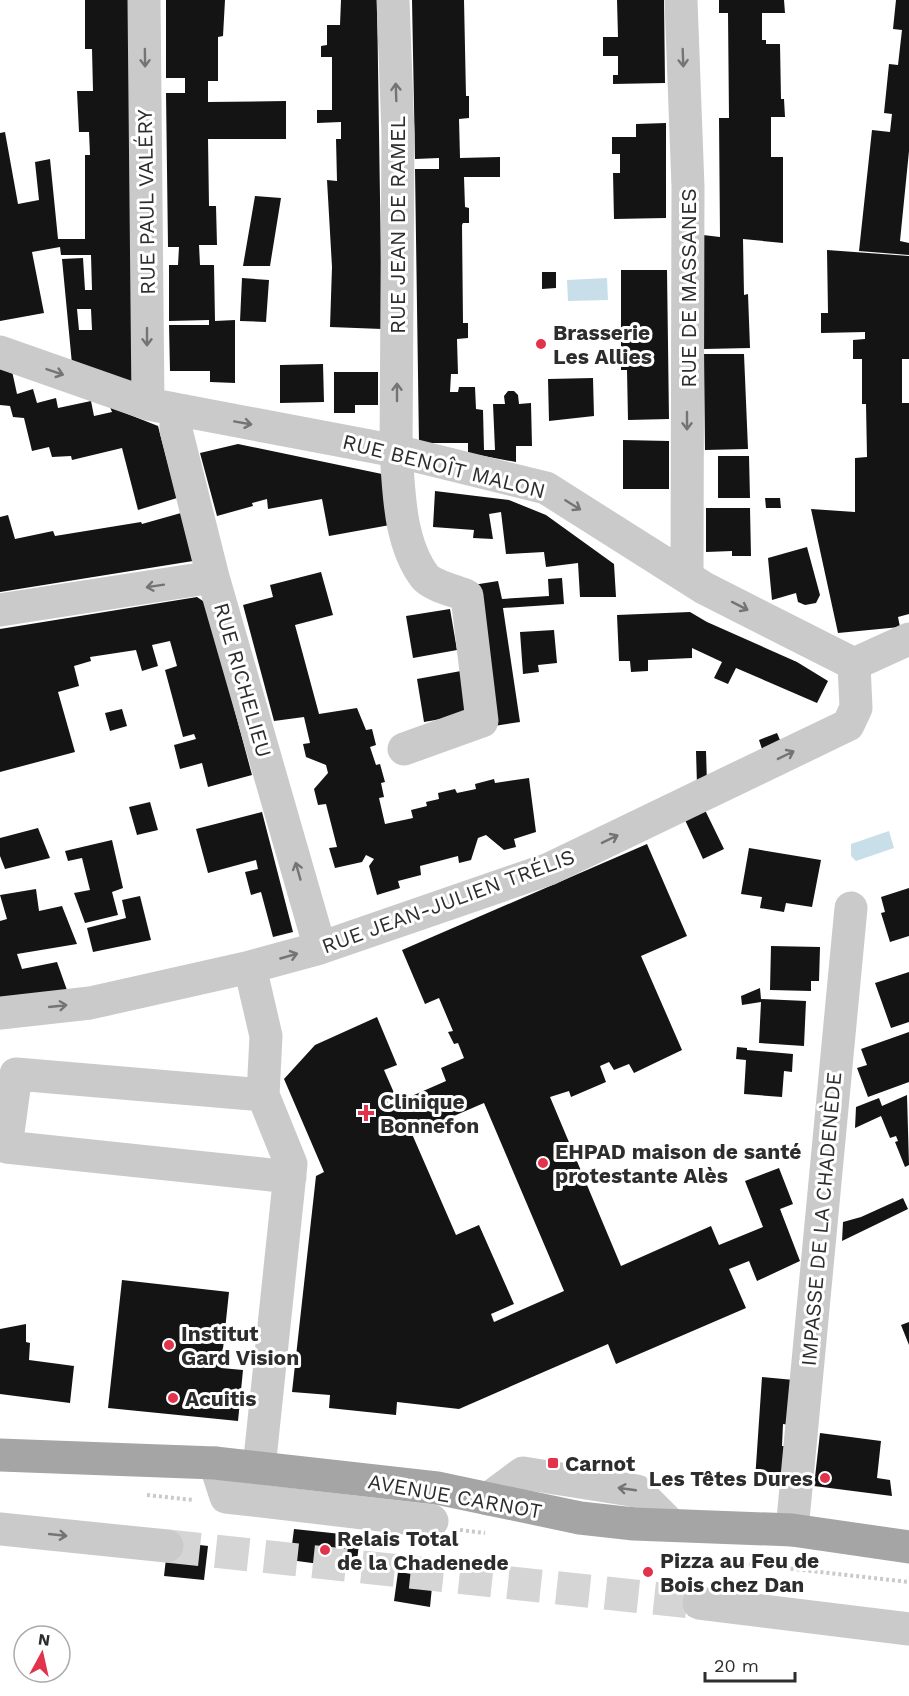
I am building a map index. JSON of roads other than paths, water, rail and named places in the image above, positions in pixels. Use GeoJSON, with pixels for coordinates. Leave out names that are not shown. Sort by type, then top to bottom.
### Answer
{"type":"FeatureCollection","features":[{"type":"Feature","properties":{"kind":"main road","name":"AVENUE CARNOT"},"geometry":{"type":"LineString","coordinates":[[0,1455],[215,1462],[437,1488],[580,1518],[670,1525],[792,1530],[909,1547]]}},
{"type":"Feature","properties":{"kind":"street","name":"RUE PAUL VALÉRY"},"geometry":{"type":"LineString","coordinates":[[144,0],[162,407]]}},
{"type":"Feature","properties":{"kind":"street","name":"RUE JEAN DE RAMEL"},"geometry":{"type":"LineString","coordinates":[[393,0],[398,134],[396,451],[399,501],[410,548],[426,579],[467,596],[482,721],[404,749]]}},
{"type":"Feature","properties":{"kind":"street","name":"RUE DE MASSANES"},"geometry":{"type":"LineString","coordinates":[[681,0],[688,187],[687,577]]}},
{"type":"Feature","properties":{"kind":"street","name":"RUE BENOÎT MALON"},"geometry":{"type":"LineString","coordinates":[[0,352],[162,407],[396,451],[546,488],[687,577],[854,664]]}},
{"type":"Feature","properties":{"kind":"street","name":"RUE RICHELIEU"},"geometry":{"type":"LineString","coordinates":[[162,407],[176,430],[213,577],[320,948]]}},
{"type":"Feature","properties":{"kind":"street"},"geometry":{"type":"LineString","coordinates":[[0,610],[213,577]]}},
{"type":"Feature","properties":{"kind":"street"},"geometry":{"type":"LineString","coordinates":[[854,664],[909,639]]}},
{"type":"Feature","properties":{"kind":"street","name":"RUE JEAN-JULIEN TRÉLIS"},"geometry":{"type":"LineString","coordinates":[[0,1013],[90,1003],[250,968],[320,948],[549,869],[848,725],[856,708],[854,664]]}},
{"type":"Feature","properties":{"kind":"street","name":"IMPASSE DE LA CHADENÈDE"},"geometry":{"type":"LineString","coordinates":[[792,1530],[851,908]]}},
{"type":"Feature","properties":{"kind":"street"},"geometry":{"type":"LineString","coordinates":[[250,968],[266,1036],[263,1095],[291,1164],[259,1468]]}},
{"type":"Feature","properties":{"kind":"street"},"geometry":{"type":"LineString","coordinates":[[263,1095],[16,1074],[6,1147],[290,1177]]}},
{"type":"Feature","properties":{"kind":"street"},"geometry":{"type":"LineString","coordinates":[[215,1462],[226,1497],[432,1521]]}},
{"type":"Feature","properties":{"kind":"street"},"geometry":{"type":"LineString","coordinates":[[0,1529],[167,1546]]}},
{"type":"Feature","properties":{"kind":"street"},"geometry":{"type":"LineString","coordinates":[[699,1603],[909,1629]]}},
{"type":"Feature","properties":{"kind":"water"},"geometry":{"type":"Polygon","coordinates":[[[607,278],[608,300],[568,301],[567,280],[607,278]]]}},
{"type":"Feature","properties":{"kind":"water"},"geometry":{"type":"Polygon","coordinates":[[[889,831],[894,848],[856,861],[851,856],[851,844],[889,831]]]}},
{"type":"Feature","properties":{"kind":"tunnel"},"geometry":{"type":"LineString","coordinates":[[167,1546],[699,1603]]}},
{"type":"Feature","properties":{"kind":"place","name":"Brasserie Les Allies"},"geometry":{"type":"Point","coordinates":[541,344]}},
{"type":"Feature","properties":{"kind":"place","name":"Clinique Bonnefon"},"geometry":{"type":"Point","coordinates":[366,1113]}},
{"type":"Feature","properties":{"kind":"place","name":"EHPAD maison de santé protestante Alès"},"geometry":{"type":"Point","coordinates":[543,1163]}},
{"type":"Feature","properties":{"kind":"place","name":"Institut Gard Vision"},"geometry":{"type":"Point","coordinates":[169,1345]}},
{"type":"Feature","properties":{"kind":"place","name":"Acuitis"},"geometry":{"type":"Point","coordinates":[173,1398]}},
{"type":"Feature","properties":{"kind":"place","name":"Carnot"},"geometry":{"type":"Point","coordinates":[553,1463]}},
{"type":"Feature","properties":{"kind":"place","name":"Les Têtes Dures"},"geometry":{"type":"Point","coordinates":[825,1478]}},
{"type":"Feature","properties":{"kind":"place","name":"Relais Total de la Chadenede"},"geometry":{"type":"Point","coordinates":[325,1550]}},
{"type":"Feature","properties":{"kind":"place","name":"Pizza au Feu de Bois chez Dan"},"geometry":{"type":"Point","coordinates":[648,1572]}}]}
